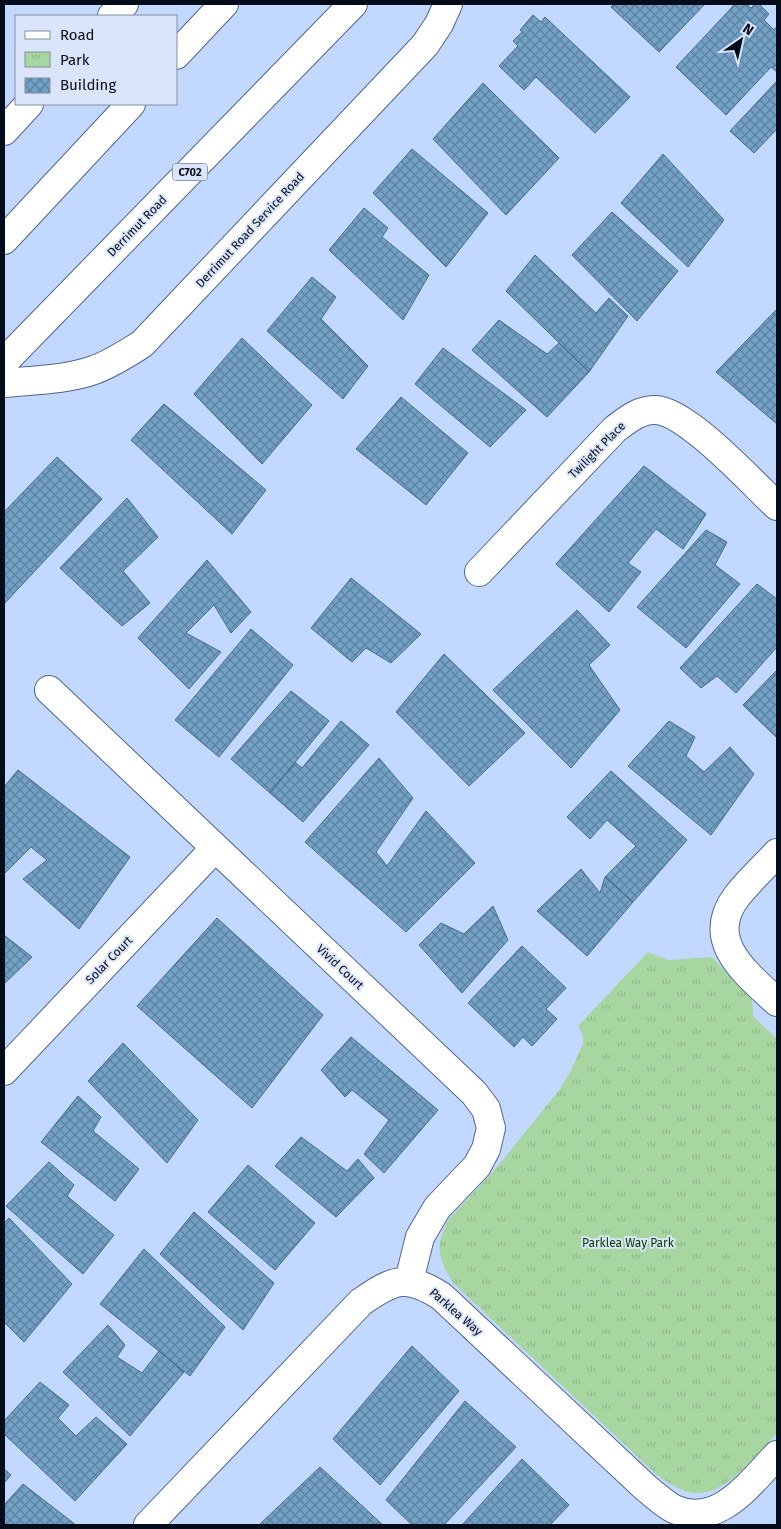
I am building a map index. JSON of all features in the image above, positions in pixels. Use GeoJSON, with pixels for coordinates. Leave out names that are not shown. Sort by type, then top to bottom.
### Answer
{"type":"FeatureCollection","features":[{"type":"Feature","properties":{"kind":"main road"},"geometry":{"type":"LineString","coordinates":[[113,15],[124,4]]}},
{"type":"Feature","properties":{"kind":"main road"},"geometry":{"type":"LineString","coordinates":[[178,53],[224,4]]}},
{"type":"Feature","properties":{"kind":"main road","name":"Derrimut Road"},"geometry":{"type":"LineString","coordinates":[[4,362],[353,4]]}},
{"type":"Feature","properties":{"kind":"main road","name":"Derrimut Road Service Road"},"geometry":{"type":"LineString","coordinates":[[4,383],[72,376],[93,371],[119,360],[142,344],[425,45],[439,24],[448,4]]}},
{"type":"Feature","properties":{"kind":"main road"},"geometry":{"type":"LineString","coordinates":[[4,131],[28,105]]}},
{"type":"Feature","properties":{"kind":"main road"},"geometry":{"type":"LineString","coordinates":[[4,240],[130,105]]}},
{"type":"Feature","properties":{"kind":"main road","name":"Twilight Place"},"geometry":{"type":"LineString","coordinates":[[479,572],[615,429],[630,417],[644,412],[654,410],[665,411],[696,429],[777,506]]}},
{"type":"Feature","properties":{"kind":"main road","name":"Vivid Court"},"geometry":{"type":"LineString","coordinates":[[50,690],[474,1093],[486,1108],[491,1128],[486,1149],[477,1166],[437,1208],[420,1237],[408,1280]]}},
{"type":"Feature","properties":{"kind":"main road","name":"Solar Court"},"geometry":{"type":"LineString","coordinates":[[4,1071],[215,848]]}},
{"type":"Feature","properties":{"kind":"main road"},"geometry":{"type":"LineString","coordinates":[[777,853],[737,896],[729,909],[724,924],[724,936],[729,950],[735,959],[777,1002]]}},
{"type":"Feature","properties":{"kind":"main road"},"geometry":{"type":"LineString","coordinates":[[148,1525],[361,1302],[382,1287],[408,1280]]}},
{"type":"Feature","properties":{"kind":"main road","name":"Parklea Way"},"geometry":{"type":"LineString","coordinates":[[408,1280],[423,1285],[441,1296],[646,1488],[691,1520],[726,1506],[777,1455]]}},
{"type":"Feature","properties":{"kind":"green space","name":"Parklea Way Park"},"geometry":{"type":"Polygon","coordinates":[[[648,952],[668,960],[712,957],[752,998],[753,1016],[777,1039],[777,1433],[749,1464],[726,1484],[701,1493],[688,1492],[672,1485],[657,1475],[455,1285],[445,1268],[440,1253],[441,1237],[449,1219],[498,1166],[560,1089],[583,1044],[583,1035],[578,1026],[648,952]]]}},
{"type":"Feature","properties":{"kind":"building"},"geometry":{"type":"Polygon","coordinates":[[[614,4],[705,4],[659,52],[611,7],[614,4]]]}},
{"type":"Feature","properties":{"kind":"building"},"geometry":{"type":"Polygon","coordinates":[[[735,4],[746,4],[751,8],[755,4],[759,4],[769,14],[764,20],[774,30],[777,26],[777,72],[771,67],[726,115],[676,67],[735,4]]]}},
{"type":"Feature","properties":{"kind":"building"},"geometry":{"type":"Polygon","coordinates":[[[533,15],[541,22],[545,17],[630,97],[595,133],[536,77],[524,90],[499,66],[518,46],[513,41],[522,32],[520,30],[533,15]]]}},
{"type":"Feature","properties":{"kind":"building"},"geometry":{"type":"Polygon","coordinates":[[[777,81],[777,129],[754,153],[730,131],[777,81]]]}},
{"type":"Feature","properties":{"kind":"building"},"geometry":{"type":"Polygon","coordinates":[[[483,83],[559,158],[506,215],[433,139],[483,83]]]}},
{"type":"Feature","properties":{"kind":"building"},"geometry":{"type":"Polygon","coordinates":[[[412,149],[488,213],[446,267],[373,193],[412,149]]]}},
{"type":"Feature","properties":{"kind":"building"},"geometry":{"type":"Polygon","coordinates":[[[663,154],[724,220],[688,267],[621,203],[663,154]]]}},
{"type":"Feature","properties":{"kind":"building"},"geometry":{"type":"Polygon","coordinates":[[[364,208],[388,228],[382,237],[429,275],[403,320],[329,250],[364,208]]]}},
{"type":"Feature","properties":{"kind":"building"},"geometry":{"type":"Polygon","coordinates":[[[612,212],[678,271],[637,321],[572,255],[612,212]]]}},
{"type":"Feature","properties":{"kind":"building"},"geometry":{"type":"Polygon","coordinates":[[[535,255],[596,313],[609,298],[628,316],[589,372],[506,291],[535,255]]]}},
{"type":"Feature","properties":{"kind":"building"},"geometry":{"type":"Polygon","coordinates":[[[312,277],[336,297],[321,319],[368,366],[343,399],[267,331],[312,277]]]}},
{"type":"Feature","properties":{"kind":"building"},"geometry":{"type":"Polygon","coordinates":[[[777,309],[777,424],[716,372],[777,309]]]}},
{"type":"Feature","properties":{"kind":"building"},"geometry":{"type":"Polygon","coordinates":[[[499,320],[547,354],[559,343],[589,372],[547,417],[472,350],[499,320]]]}},
{"type":"Feature","properties":{"kind":"building"},"geometry":{"type":"Polygon","coordinates":[[[242,338],[312,405],[262,464],[194,394],[242,338]]]}},
{"type":"Feature","properties":{"kind":"building"},"geometry":{"type":"Polygon","coordinates":[[[443,348],[526,410],[490,447],[415,384],[443,348]]]}},
{"type":"Feature","properties":{"kind":"building"},"geometry":{"type":"Polygon","coordinates":[[[401,397],[468,453],[426,505],[356,449],[401,397]]]}},
{"type":"Feature","properties":{"kind":"building"},"geometry":{"type":"Polygon","coordinates":[[[164,404],[266,490],[232,534],[131,440],[164,404]]]}},
{"type":"Feature","properties":{"kind":"building"},"geometry":{"type":"Polygon","coordinates":[[[57,457],[102,499],[4,604],[4,512],[57,457]]]}},
{"type":"Feature","properties":{"kind":"building"},"geometry":{"type":"Polygon","coordinates":[[[644,466],[706,514],[683,549],[656,529],[628,563],[641,572],[609,612],[556,564],[644,466]]]}},
{"type":"Feature","properties":{"kind":"building"},"geometry":{"type":"Polygon","coordinates":[[[127,498],[158,537],[123,571],[150,603],[122,626],[60,568],[127,498]]]}},
{"type":"Feature","properties":{"kind":"building"},"geometry":{"type":"Polygon","coordinates":[[[706,530],[727,542],[715,565],[740,584],[686,648],[637,607],[706,530]]]}},
{"type":"Feature","properties":{"kind":"building"},"geometry":{"type":"Polygon","coordinates":[[[207,560],[251,612],[231,633],[214,605],[186,633],[221,652],[189,689],[138,638],[207,560]]]}},
{"type":"Feature","properties":{"kind":"building"},"geometry":{"type":"Polygon","coordinates":[[[351,578],[421,634],[391,663],[366,648],[352,662],[311,628],[351,578]]]}},
{"type":"Feature","properties":{"kind":"building"},"geometry":{"type":"Polygon","coordinates":[[[757,584],[777,599],[777,647],[736,693],[717,676],[701,688],[680,668],[757,584]]]}},
{"type":"Feature","properties":{"kind":"building"},"geometry":{"type":"Polygon","coordinates":[[[577,610],[610,645],[589,665],[620,710],[571,768],[493,690],[577,610]]]}},
{"type":"Feature","properties":{"kind":"building"},"geometry":{"type":"Polygon","coordinates":[[[251,629],[293,665],[219,757],[175,720],[251,629]]]}},
{"type":"Feature","properties":{"kind":"building"},"geometry":{"type":"Polygon","coordinates":[[[444,654],[525,733],[469,786],[396,712],[444,654]]]}},
{"type":"Feature","properties":{"kind":"building"},"geometry":{"type":"Polygon","coordinates":[[[777,670],[777,738],[743,705],[777,670]]]}},
{"type":"Feature","properties":{"kind":"building"},"geometry":{"type":"Polygon","coordinates":[[[291,691],[329,721],[270,793],[231,759],[291,691]]]}},
{"type":"Feature","properties":{"kind":"building"},"geometry":{"type":"Polygon","coordinates":[[[341,721],[369,745],[303,822],[270,793],[295,762],[302,768],[341,721]]]}},
{"type":"Feature","properties":{"kind":"building"},"geometry":{"type":"Polygon","coordinates":[[[669,721],[695,737],[686,756],[704,772],[730,747],[754,774],[711,835],[628,766],[669,721]]]}},
{"type":"Feature","properties":{"kind":"building"},"geometry":{"type":"Polygon","coordinates":[[[379,758],[413,798],[376,852],[387,866],[426,811],[475,863],[406,932],[305,842],[379,758]]]}},
{"type":"Feature","properties":{"kind":"building"},"geometry":{"type":"Polygon","coordinates":[[[18,770],[130,857],[79,929],[23,879],[47,860],[31,847],[4,874],[4,787],[18,770]]]}},
{"type":"Feature","properties":{"kind":"building"},"geometry":{"type":"Polygon","coordinates":[[[611,771],[687,840],[633,902],[605,877],[636,846],[607,820],[590,839],[567,817],[611,771]]]}},
{"type":"Feature","properties":{"kind":"building"},"geometry":{"type":"Polygon","coordinates":[[[581,869],[600,893],[605,877],[633,902],[587,956],[537,911],[581,869]]]}},
{"type":"Feature","properties":{"kind":"building"},"geometry":{"type":"Polygon","coordinates":[[[493,906],[508,940],[462,993],[419,945],[441,923],[464,934],[493,906]]]}},
{"type":"Feature","properties":{"kind":"building"},"geometry":{"type":"Polygon","coordinates":[[[217,918],[323,1015],[252,1108],[137,1006],[217,918]]]}},
{"type":"Feature","properties":{"kind":"building"},"geometry":{"type":"Polygon","coordinates":[[[4,935],[32,957],[4,984],[4,935]]]}},
{"type":"Feature","properties":{"kind":"building"},"geometry":{"type":"Polygon","coordinates":[[[522,946],[566,988],[546,1009],[557,1019],[532,1046],[523,1037],[514,1047],[468,1003],[522,946]]]}},
{"type":"Feature","properties":{"kind":"building"},"geometry":{"type":"Polygon","coordinates":[[[351,1037],[438,1110],[384,1173],[364,1154],[389,1120],[352,1090],[345,1097],[321,1070],[351,1037]]]}},
{"type":"Feature","properties":{"kind":"building"},"geometry":{"type":"Polygon","coordinates":[[[123,1043],[198,1120],[167,1163],[88,1081],[123,1043]]]}},
{"type":"Feature","properties":{"kind":"building"},"geometry":{"type":"Polygon","coordinates":[[[78,1096],[101,1117],[93,1131],[139,1169],[115,1201],[41,1142],[78,1096]]]}},
{"type":"Feature","properties":{"kind":"building"},"geometry":{"type":"Polygon","coordinates":[[[301,1137],[347,1171],[358,1159],[374,1178],[336,1217],[275,1166],[301,1137]]]}},
{"type":"Feature","properties":{"kind":"building"},"geometry":{"type":"Polygon","coordinates":[[[49,1162],[74,1185],[67,1196],[114,1235],[83,1274],[6,1206],[49,1162]]]}},
{"type":"Feature","properties":{"kind":"building"},"geometry":{"type":"Polygon","coordinates":[[[248,1165],[315,1223],[275,1270],[208,1212],[248,1165]]]}},
{"type":"Feature","properties":{"kind":"building"},"geometry":{"type":"Polygon","coordinates":[[[194,1212],[274,1283],[243,1330],[160,1254],[194,1212]]]}},
{"type":"Feature","properties":{"kind":"building"},"geometry":{"type":"Polygon","coordinates":[[[9,1218],[72,1284],[24,1342],[4,1322],[4,1223],[9,1218]]]}},
{"type":"Feature","properties":{"kind":"building"},"geometry":{"type":"Polygon","coordinates":[[[144,1249],[225,1327],[190,1376],[100,1304],[144,1249]]]}},
{"type":"Feature","properties":{"kind":"building"},"geometry":{"type":"Polygon","coordinates":[[[108,1325],[125,1345],[117,1357],[142,1373],[159,1351],[184,1372],[130,1436],[63,1372],[108,1325]]]}},
{"type":"Feature","properties":{"kind":"building"},"geometry":{"type":"Polygon","coordinates":[[[412,1346],[459,1391],[380,1485],[333,1439],[412,1346]]]}},
{"type":"Feature","properties":{"kind":"building"},"geometry":{"type":"Polygon","coordinates":[[[40,1382],[69,1405],[58,1418],[76,1436],[96,1417],[127,1444],[75,1501],[4,1434],[4,1421],[40,1382]]]}},
{"type":"Feature","properties":{"kind":"building"},"geometry":{"type":"Polygon","coordinates":[[[465,1401],[516,1447],[444,1525],[412,1525],[386,1500],[465,1401]]]}},
{"type":"Feature","properties":{"kind":"building"},"geometry":{"type":"Polygon","coordinates":[[[522,1459],[569,1505],[550,1525],[462,1525],[522,1459]]]}},
{"type":"Feature","properties":{"kind":"building"},"geometry":{"type":"Polygon","coordinates":[[[320,1467],[383,1525],[259,1525],[320,1467]]]}},
{"type":"Feature","properties":{"kind":"building"},"geometry":{"type":"Polygon","coordinates":[[[4,1469],[11,1475],[4,1483],[4,1469]]]}},
{"type":"Feature","properties":{"kind":"building"},"geometry":{"type":"Polygon","coordinates":[[[23,1484],[76,1525],[4,1525],[4,1505],[23,1484]]]}}]}
